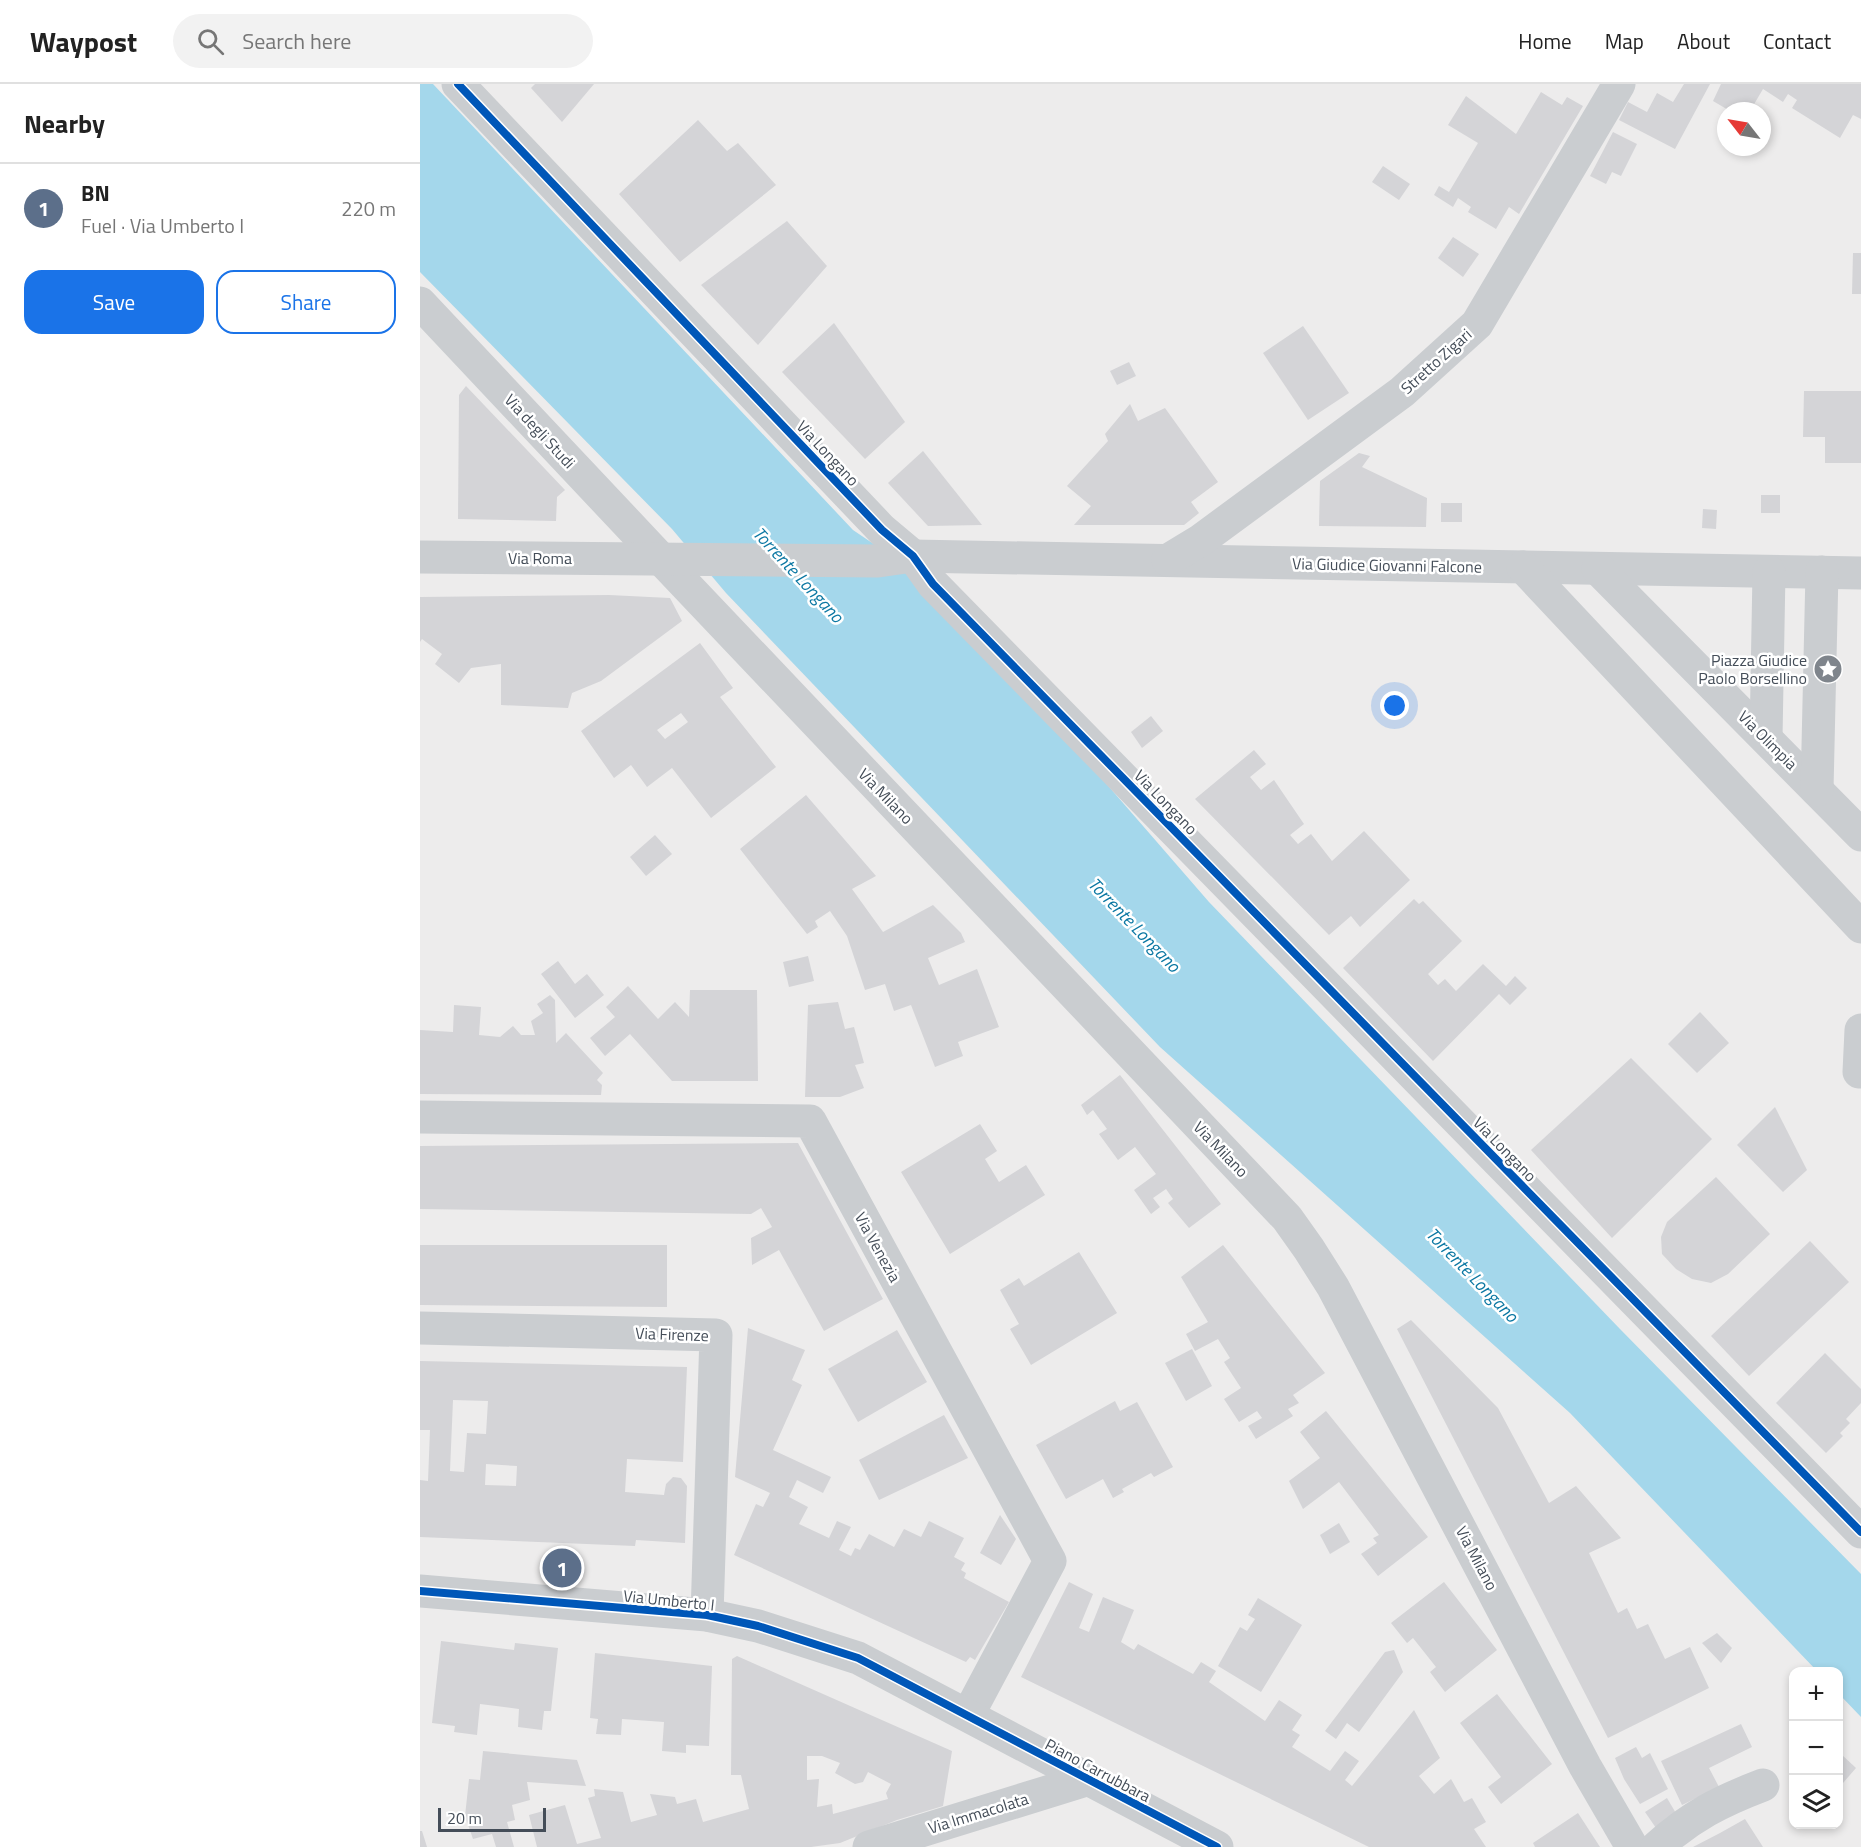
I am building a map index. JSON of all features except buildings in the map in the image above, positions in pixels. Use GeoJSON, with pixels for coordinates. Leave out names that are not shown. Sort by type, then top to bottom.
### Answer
{"type":"FeatureCollection","features":[{"type":"Feature","properties":{"kind":"street","name":"Via Longano"},"geometry":{"type":"LineString","coordinates":[[458,84],[882,530],[913,556],[941,592],[1861,1532]]}},
{"type":"Feature","properties":{"kind":"street","name":"Stretto Zigari"},"geometry":{"type":"LineString","coordinates":[[1168,560],[1201,540],[1402,392],[1477,324],[1619,84]]}},
{"type":"Feature","properties":{"kind":"street","name":"Via degli Studi"},"geometry":{"type":"LineString","coordinates":[[420,303],[660,559]]}},
{"type":"Feature","properties":{"kind":"street","name":"Via Giudice Giovanni Falcone"},"geometry":{"type":"LineString","coordinates":[[878,561],[913,556],[1861,573]]}},
{"type":"Feature","properties":{"kind":"street","name":"Via Roma"},"geometry":{"type":"LineString","coordinates":[[420,557],[878,561]]}},
{"type":"Feature","properties":{"kind":"street","name":"Via Milano"},"geometry":{"type":"LineString","coordinates":[[660,559],[1287,1218],[1309,1248],[1338,1297],[1585,1766],[1632,1847]]}},
{"type":"Feature","properties":{"kind":"street"},"geometry":{"type":"LineString","coordinates":[[1523,567],[1861,927]]}},
{"type":"Feature","properties":{"kind":"street","name":"Via Olimpia"},"geometry":{"type":"LineString","coordinates":[[1598,569],[1861,835]]}},
{"type":"Feature","properties":{"kind":"street"},"geometry":{"type":"LineString","coordinates":[[1766,738],[1769,572]]}},
{"type":"Feature","properties":{"kind":"street"},"geometry":{"type":"LineString","coordinates":[[1817,790],[1822,572]]}},
{"type":"Feature","properties":{"kind":"street"},"geometry":{"type":"LineString","coordinates":[[1861,1030],[1859,1072],[1861,1072]]}},
{"type":"Feature","properties":{"kind":"street","name":"Via Venezia"},"geometry":{"type":"LineString","coordinates":[[420,1118],[810,1121],[1050,1561],[968,1715]]}},
{"type":"Feature","properties":{"kind":"street","name":"Via Firenze"},"geometry":{"type":"LineString","coordinates":[[420,1328],[716,1335],[707,1616]]}},
{"type":"Feature","properties":{"kind":"street","name":"Via Umberto I"},"geometry":{"type":"LineString","coordinates":[[420,1591],[707,1616],[758,1626],[858,1658],[968,1715]]}},
{"type":"Feature","properties":{"kind":"street","name":"Piano Carrubbara"},"geometry":{"type":"LineString","coordinates":[[968,1715],[1086,1780],[1217,1847]]}},
{"type":"Feature","properties":{"kind":"street","name":"Via Immacolata"},"geometry":{"type":"LineString","coordinates":[[869,1847],[1086,1780]]}},
{"type":"Feature","properties":{"kind":"street"},"geometry":{"type":"LineString","coordinates":[[1657,1847],[1695,1815],[1720,1802],[1763,1785]]}},
{"type":"Feature","properties":{"kind":"water","name":"Torrente Longano"},"geometry":{"type":"Polygon","coordinates":[[[420,84],[433,84],[853,530],[933,584],[1209,902],[1620,1329],[1861,1574],[1861,1717],[1843,1698],[1843,1667],[1813,1667],[1570,1413],[1160,1047],[726,593],[672,529],[420,272],[420,84]]]}},
{"type":"Feature","properties":{"kind":"cycle path"},"geometry":{"type":"LineString","coordinates":[[458,84],[882,530],[913,556],[933,584],[1861,1532]]}},
{"type":"Feature","properties":{"kind":"cycle path"},"geometry":{"type":"LineString","coordinates":[[420,1591],[707,1615],[758,1626],[858,1658],[1217,1847]]}},
{"type":"Feature","properties":{"kind":"place","name":"Piazza Giudice Paolo Borsellino"},"geometry":{"type":"Point","coordinates":[1828,669]}},
{"type":"Feature","properties":{"kind":"place","name":"BN"},"geometry":{"type":"Point","coordinates":[562,1568]}}]}
